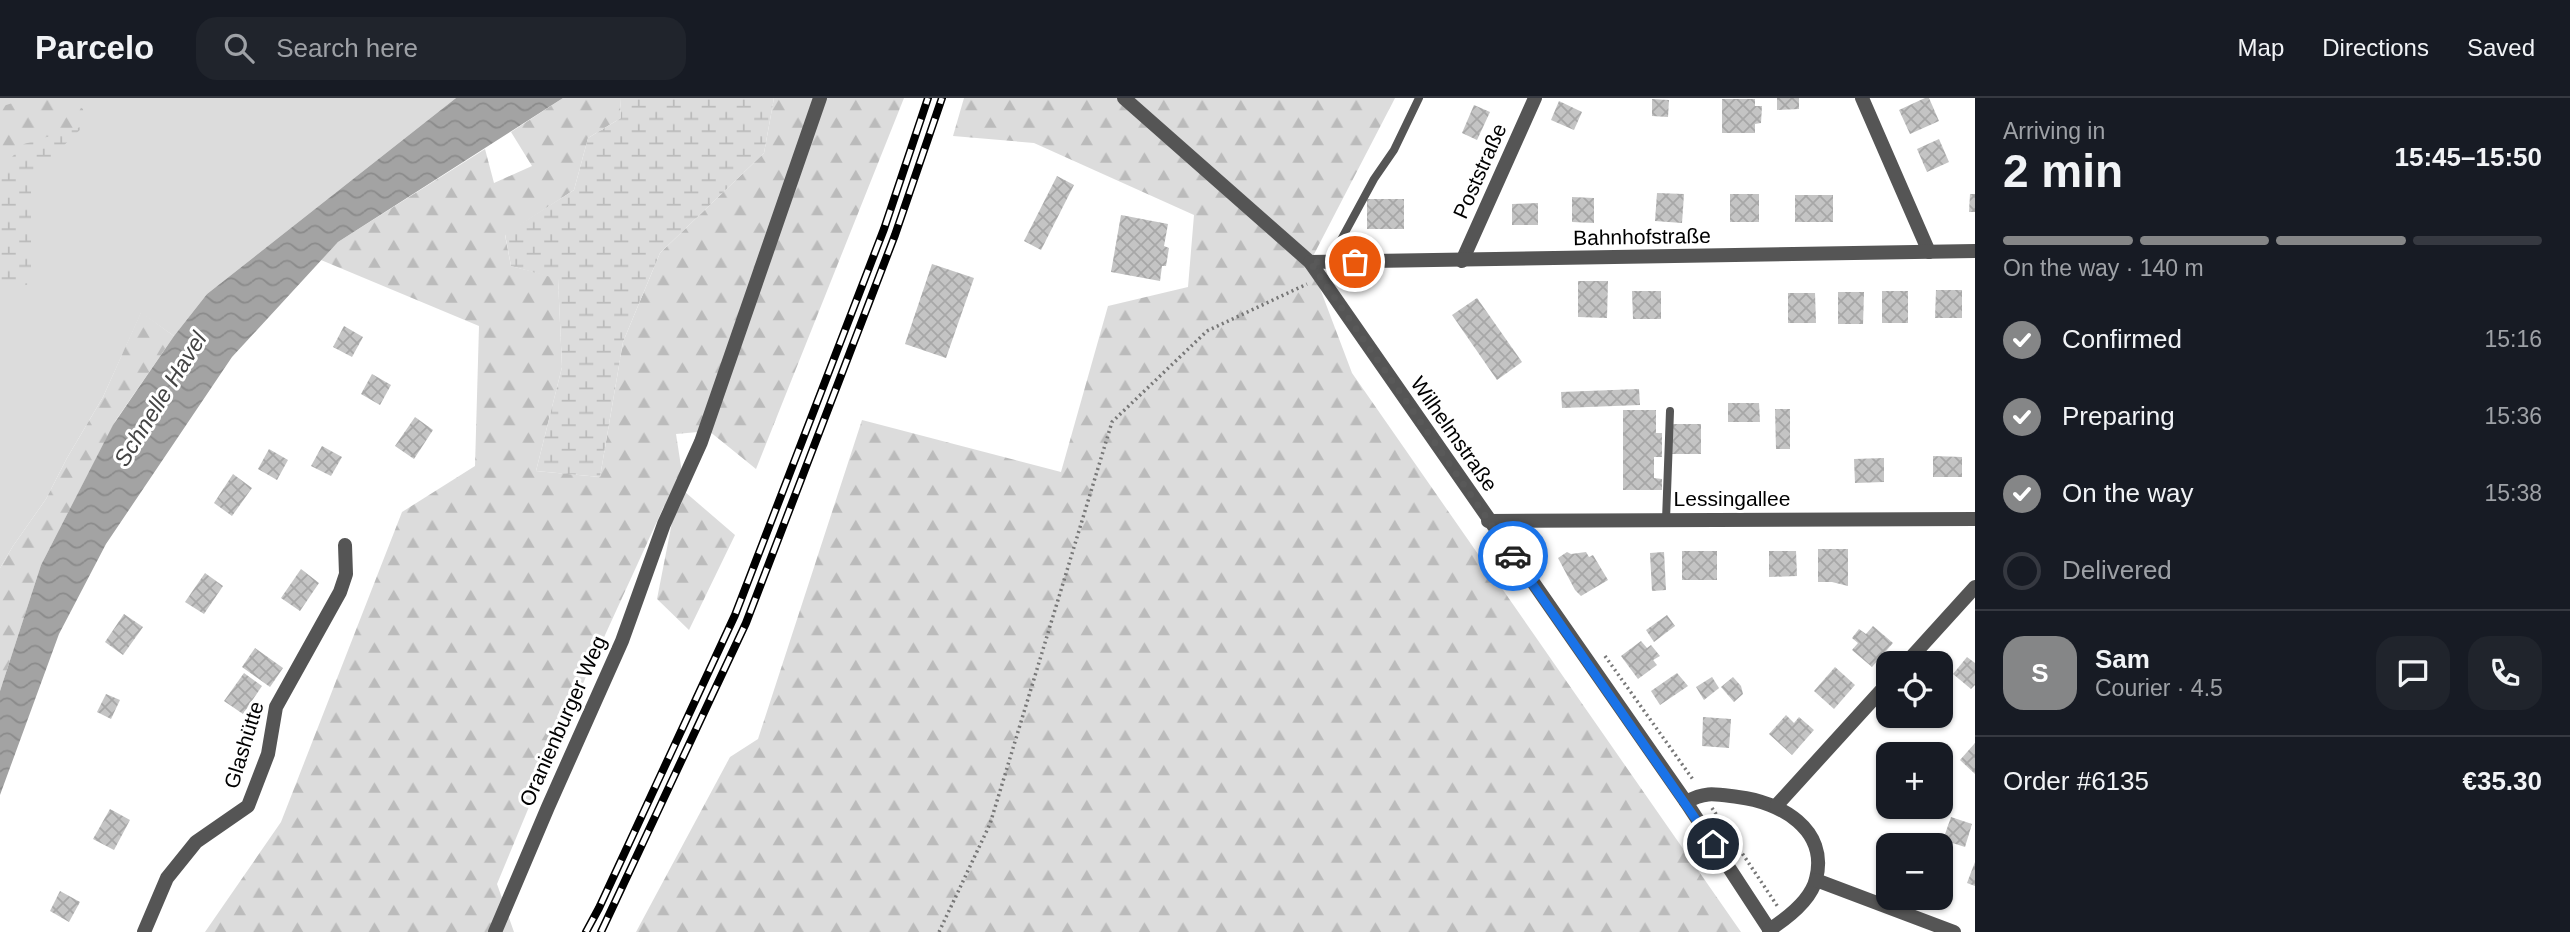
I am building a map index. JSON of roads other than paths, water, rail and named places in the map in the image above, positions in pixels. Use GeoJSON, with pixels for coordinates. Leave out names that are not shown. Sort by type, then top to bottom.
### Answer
{"type":"FeatureCollection","features":[{"type":"Feature","properties":{"kind":"street","name":"Oranienburger Weg"},"geometry":{"type":"LineString","coordinates":[[495,932],[622,641],[664,524],[701,442],[820,98]]}},
{"type":"Feature","properties":{"kind":"street","name":"Wilhelmstraße"},"geometry":{"type":"LineString","coordinates":[[1124,98],[1310,262],[1686,802],[1770,931]]}},
{"type":"Feature","properties":{"kind":"street","name":"Poststraße"},"geometry":{"type":"LineString","coordinates":[[1462,261],[1535,98]]}},
{"type":"Feature","properties":{"kind":"street"},"geometry":{"type":"LineString","coordinates":[[1862,98],[1928,252]]}},
{"type":"Feature","properties":{"kind":"street","name":"Bahnhofstraße"},"geometry":{"type":"LineString","coordinates":[[1310,262],[1975,251]]}},
{"type":"Feature","properties":{"kind":"street","name":"Lessingallee"},"geometry":{"type":"LineString","coordinates":[[1488,521],[1975,519]]}},
{"type":"Feature","properties":{"kind":"street","name":"Glashütte"},"geometry":{"type":"LineString","coordinates":[[144,932],[167,878],[196,842],[248,806],[268,754],[276,707],[340,592],[346,573],[345,545]]}},
{"type":"Feature","properties":{"kind":"street"},"geometry":{"type":"LineString","coordinates":[[1917,651],[1975,587]]}},
{"type":"Feature","properties":{"kind":"street"},"geometry":{"type":"LineString","coordinates":[[1776,806],[1876,696]]}},
{"type":"Feature","properties":{"kind":"street"},"geometry":{"type":"LineString","coordinates":[[1686,802],[1703,793],[1753,799],[1776,806],[1802,824],[1819,850],[1816,880],[1805,898],[1786,919],[1770,931]]}},
{"type":"Feature","properties":{"kind":"street"},"geometry":{"type":"LineString","coordinates":[[1816,880],[1954,932]]}},
{"type":"Feature","properties":{"kind":"lane"},"geometry":{"type":"LineString","coordinates":[[1329,262],[1374,179],[1394,150],[1419,98]]}},
{"type":"Feature","properties":{"kind":"lane"},"geometry":{"type":"LineString","coordinates":[[1666,520],[1670,411]]}},
{"type":"Feature","properties":{"kind":"water","name":"Schnelle Havel"},"geometry":{"type":"Polygon","coordinates":[[[456,98],[563,98],[338,242],[232,357],[106,544],[59,634],[0,795],[0,691],[41,565],[113,425],[174,336],[207,294],[456,98]]]}},
{"type":"Feature","properties":{"kind":"railway"},"geometry":{"type":"LineString","coordinates":[[586,932],[735,615],[884,229],[928,98]]}},
{"type":"Feature","properties":{"kind":"railway"},"geometry":{"type":"LineString","coordinates":[[601,932],[746,623],[895,235],[942,98]]}}]}
